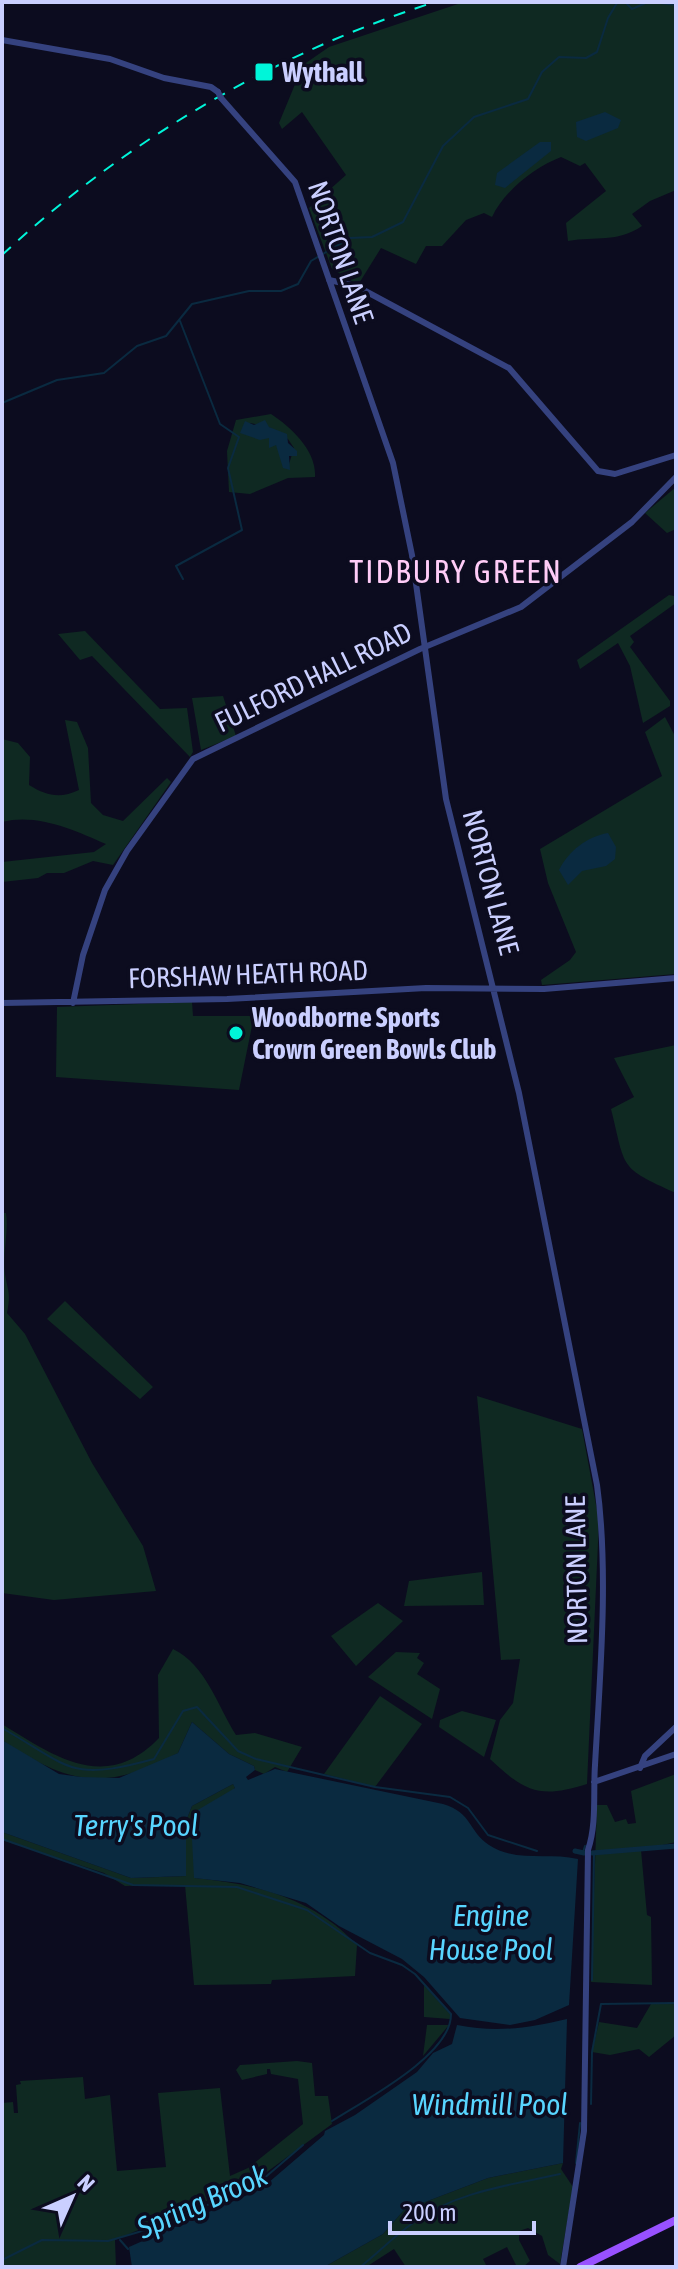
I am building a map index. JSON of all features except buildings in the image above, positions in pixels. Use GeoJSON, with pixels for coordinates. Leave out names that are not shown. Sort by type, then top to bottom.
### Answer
{"type":"FeatureCollection","features":[{"type":"Feature","properties":{"kind":"main road"},"geometry":{"type":"LineString","coordinates":[[580,2267],[676,2220]]}},
{"type":"Feature","properties":{"kind":"street","name":"NORTON LANE"},"geometry":{"type":"LineString","coordinates":[[2,40],[96,55],[174,81],[211,87],[219,95],[289,172],[320,250],[393,463],[413,556],[423,648],[446,799],[496,987],[531,1146],[602,1520],[594,1819],[588,1850],[584,2131],[563,2267]]}},
{"type":"Feature","properties":{"kind":"street"},"geometry":{"type":"LineString","coordinates":[[329,280],[356,286],[502,363],[598,471],[615,474],[676,455]]}},
{"type":"Feature","properties":{"kind":"street","name":"FULFORD HALL ROAD"},"geometry":{"type":"LineString","coordinates":[[73,1003],[89,932],[105,890],[127,851],[193,759],[423,648],[521,607],[632,522],[676,477]]}},
{"type":"Feature","properties":{"kind":"street","name":"FORSHAW HEATH ROAD"},"geometry":{"type":"LineString","coordinates":[[2,1003],[496,987],[544,989],[676,978]]}},
{"type":"Feature","properties":{"kind":"street"},"geometry":{"type":"LineString","coordinates":[[640,1768],[645,1756],[676,1727]]}},
{"type":"Feature","properties":{"kind":"street"},"geometry":{"type":"LineString","coordinates":[[594,1782],[676,1754]]}},
{"type":"Feature","properties":{"kind":"green space"},"geometry":{"type":"Polygon","coordinates":[[[464,2],[676,2],[676,190],[650,201],[632,214],[642,226],[633,231],[615,237],[568,241],[566,223],[606,191],[585,163],[580,166],[561,157],[521,181],[504,198],[492,217],[484,213],[466,220],[442,246],[426,246],[416,264],[381,248],[358,285],[332,269],[309,208],[346,175],[302,112],[282,129],[279,123],[303,65],[329,47],[464,2]]]}},
{"type":"Feature","properties":{"kind":"green space"},"geometry":{"type":"Polygon","coordinates":[[[271,414],[279,419],[307,449],[315,467],[315,477],[288,478],[250,494],[229,492],[227,451],[236,420],[271,414]],[[250,423],[253,435],[270,438],[269,444],[276,444],[288,467],[294,448],[288,439],[269,427],[250,423]]]}},
{"type":"Feature","properties":{"kind":"green space"},"geometry":{"type":"Polygon","coordinates":[[[676,487],[676,529],[667,533],[645,513],[676,487]]]}},
{"type":"Feature","properties":{"kind":"green space"},"geometry":{"type":"Polygon","coordinates":[[[669,595],[674,596],[676,603],[630,636],[634,642],[630,647],[670,701],[670,706],[643,723],[630,666],[618,643],[580,669],[577,660],[669,595]]]}},
{"type":"Feature","properties":{"kind":"green space"},"geometry":{"type":"Polygon","coordinates":[[[85,631],[160,709],[187,708],[193,752],[190,757],[92,656],[80,660],[58,634],[85,631]]]}},
{"type":"Feature","properties":{"kind":"green space"},"geometry":{"type":"Polygon","coordinates":[[[223,696],[236,736],[201,750],[192,698],[223,696]]]}},
{"type":"Feature","properties":{"kind":"green space"},"geometry":{"type":"Polygon","coordinates":[[[665,717],[676,738],[676,974],[542,985],[541,980],[570,960],[576,952],[548,883],[540,849],[662,776],[645,732],[665,717]]]}},
{"type":"Feature","properties":{"kind":"green space"},"geometry":{"type":"Polygon","coordinates":[[[65,720],[77,722],[88,748],[91,803],[103,815],[123,821],[167,778],[171,782],[113,865],[93,861],[64,873],[47,873],[38,878],[2,882],[2,862],[94,852],[106,844],[42,821],[2,822],[2,739],[18,743],[30,757],[29,785],[54,795],[79,790],[65,720]]]}},
{"type":"Feature","properties":{"kind":"green space"},"geometry":{"type":"Polygon","coordinates":[[[192,1002],[193,1016],[254,1016],[239,1090],[56,1077],[57,1007],[192,1002]]]}},
{"type":"Feature","properties":{"kind":"green space"},"geometry":{"type":"Polygon","coordinates":[[[676,1045],[676,1193],[643,1177],[627,1164],[611,1109],[634,1097],[614,1058],[676,1045]]]}},
{"type":"Feature","properties":{"kind":"green space"},"geometry":{"type":"Polygon","coordinates":[[[2,1213],[6,1213],[7,1221],[4,1266],[9,1297],[7,1313],[25,1334],[92,1463],[143,1546],[156,1591],[54,1600],[2,1593],[2,1213]]]}},
{"type":"Feature","properties":{"kind":"green space"},"geometry":{"type":"Polygon","coordinates":[[[65,1301],[153,1387],[140,1399],[47,1319],[65,1301]]]}},
{"type":"Feature","properties":{"kind":"green space"},"geometry":{"type":"Polygon","coordinates":[[[477,1396],[582,1429],[599,1521],[587,1784],[571,1789],[534,1790],[513,1779],[490,1759],[500,1720],[513,1703],[520,1659],[501,1660],[477,1396]]]}},
{"type":"Feature","properties":{"kind":"green space"},"geometry":{"type":"Polygon","coordinates":[[[482,1572],[484,1605],[404,1606],[409,1581],[482,1572]]]}},
{"type":"Feature","properties":{"kind":"green space"},"geometry":{"type":"Polygon","coordinates":[[[378,1603],[403,1621],[356,1666],[331,1636],[378,1603]]]}},
{"type":"Feature","properties":{"kind":"green space"},"geometry":{"type":"Polygon","coordinates":[[[173,1649],[202,1675],[236,1735],[255,1733],[302,1747],[287,1772],[275,1767],[264,1774],[255,1770],[254,1766],[229,1754],[192,1722],[178,1753],[129,1774],[108,1778],[68,1774],[2,1740],[2,1724],[41,1748],[80,1764],[120,1764],[139,1755],[159,1738],[158,1675],[173,1649]]]}},
{"type":"Feature","properties":{"kind":"green space"},"geometry":{"type":"Polygon","coordinates":[[[396,1652],[420,1653],[417,1658],[424,1663],[417,1674],[440,1689],[432,1719],[368,1677],[396,1652]]]}},
{"type":"Feature","properties":{"kind":"green space"},"geometry":{"type":"Polygon","coordinates":[[[380,1696],[422,1724],[375,1787],[324,1774],[380,1696]]]}},
{"type":"Feature","properties":{"kind":"green space"},"geometry":{"type":"Polygon","coordinates":[[[462,1711],[496,1720],[484,1757],[439,1727],[440,1720],[462,1711]]]}},
{"type":"Feature","properties":{"kind":"green space"},"geometry":{"type":"Polygon","coordinates":[[[676,1774],[676,1842],[641,1850],[647,1915],[651,1917],[652,1985],[591,1982],[597,1805],[607,1805],[615,1822],[626,1819],[628,1824],[636,1823],[631,1791],[676,1774]]]}},
{"type":"Feature","properties":{"kind":"green space"},"geometry":{"type":"Polygon","coordinates":[[[233,1784],[235,1787],[195,1878],[262,1889],[322,1916],[357,1945],[355,1976],[272,1980],[271,1984],[194,1985],[185,1885],[125,1886],[104,1873],[2,1840],[2,1832],[131,1878],[186,1876],[186,1821],[192,1806],[233,1784]]]}},
{"type":"Feature","properties":{"kind":"green space"},"geometry":{"type":"Polygon","coordinates":[[[424,1985],[450,2014],[450,2019],[424,2017],[424,1985]]]}},
{"type":"Feature","properties":{"kind":"green space"},"geometry":{"type":"Polygon","coordinates":[[[676,2003],[676,2035],[649,2057],[639,2049],[610,2055],[592,2052],[599,2022],[637,2028],[651,2004],[676,2003]]]}},
{"type":"Feature","properties":{"kind":"green space"},"geometry":{"type":"Polygon","coordinates":[[[427,2025],[449,2025],[423,2056],[427,2025]]]}},
{"type":"Feature","properties":{"kind":"green space"},"geometry":{"type":"Polygon","coordinates":[[[297,2061],[312,2063],[315,2096],[328,2096],[332,2124],[256,2180],[115,2240],[116,2267],[2,2267],[2,2103],[13,2102],[14,2113],[18,2113],[16,2085],[21,2084],[20,2081],[83,2077],[85,2099],[110,2095],[117,2171],[166,2167],[158,2093],[220,2088],[230,2176],[248,2168],[303,2124],[298,2079],[271,2074],[267,2069],[267,2074],[242,2080],[236,2070],[240,2065],[297,2061]]]}},
{"type":"Feature","properties":{"kind":"green space"},"geometry":{"type":"Polygon","coordinates":[[[563,2163],[561,2169],[573,2187],[560,2264],[548,2255],[542,2236],[528,2228],[519,2231],[519,2240],[530,2261],[523,2267],[517,2267],[507,2247],[483,2259],[487,2267],[406,2267],[394,2249],[366,2267],[324,2267],[383,2234],[404,2210],[488,2178],[563,2163]]]}},
{"type":"Feature","properties":{"kind":"water"},"geometry":{"type":"Polygon","coordinates":[[[605,112],[621,120],[618,128],[586,141],[577,137],[576,122],[605,112]]]}},
{"type":"Feature","properties":{"kind":"water"},"geometry":{"type":"Polygon","coordinates":[[[540,142],[551,142],[551,151],[505,188],[495,185],[497,173],[540,142]]]}},
{"type":"Feature","properties":{"kind":"water"},"geometry":{"type":"Polygon","coordinates":[[[265,420],[269,427],[287,434],[288,443],[297,451],[297,456],[289,456],[290,470],[283,468],[276,445],[269,448],[269,438],[260,440],[240,433],[245,421],[254,425],[265,420]]]}},
{"type":"Feature","properties":{"kind":"water"},"geometry":{"type":"Polygon","coordinates":[[[608,833],[616,847],[615,859],[606,866],[582,871],[568,885],[559,870],[568,857],[585,841],[608,833]]]}},
{"type":"Feature","properties":{"kind":"water","name":"Engine House Pool"},"geometry":{"type":"Polygon","coordinates":[[[192,1722],[229,1754],[254,1766],[255,1770],[246,1777],[248,1780],[275,1769],[443,1804],[460,1812],[482,1840],[499,1850],[510,1854],[578,1859],[569,2005],[535,2020],[510,2025],[460,2018],[424,1977],[402,1959],[339,1926],[306,1903],[240,1883],[194,1878],[192,1839],[196,1811],[235,1788],[233,1784],[192,1806],[186,1821],[186,1876],[131,1878],[2,1832],[2,1740],[59,1774],[119,1778],[178,1753],[192,1722]]]}},
{"type":"Feature","properties":{"kind":"water","name":"Windmill Pool"},"geometry":{"type":"Polygon","coordinates":[[[567,2019],[563,2163],[488,2178],[404,2210],[383,2234],[324,2267],[132,2267],[129,2247],[261,2189],[325,2131],[355,2115],[417,2072],[433,2053],[452,2044],[457,2025],[486,2029],[512,2028],[567,2019]]]}},
{"type":"Feature","properties":{"kind":"waterway"},"geometry":{"type":"LineString","coordinates":[[2,403],[57,380],[104,373],[137,346],[166,336],[192,304],[249,291],[281,291],[298,284],[311,261],[350,238],[372,237],[403,222],[443,146],[474,117],[528,99],[542,72],[559,57],[586,58],[597,52],[608,18],[617,3],[625,2],[632,9],[648,2]]}},
{"type":"Feature","properties":{"kind":"waterway"},"geometry":{"type":"LineString","coordinates":[[653,2],[676,5]]}},
{"type":"Feature","properties":{"kind":"waterway"},"geometry":{"type":"LineString","coordinates":[[180,321],[220,424],[239,437],[228,468],[242,530],[176,566],[183,579]]}},
{"type":"Feature","properties":{"kind":"waterway"},"geometry":{"type":"LineString","coordinates":[[2,1728],[72,1767],[104,1769],[154,1759],[183,1711],[197,1707],[238,1751],[256,1759],[375,1787],[450,1797],[468,1808],[488,1835],[537,1851]]}},
{"type":"Feature","properties":{"kind":"waterway"},"geometry":{"type":"LineString","coordinates":[[2,1839],[133,1885],[237,1887],[307,1910],[370,1953],[402,1965],[415,1974],[451,2014],[447,2030],[422,2061],[332,2121]]}},
{"type":"Feature","properties":{"kind":"waterway"},"geometry":{"type":"LineString","coordinates":[[583,1852],[585,1846]]}},
{"type":"Feature","properties":{"kind":"waterway"},"geometry":{"type":"LineString","coordinates":[[592,1853],[676,1846]]}},
{"type":"Feature","properties":{"kind":"waterway"},"geometry":{"type":"LineString","coordinates":[[575,1851],[584,1853]]}},
{"type":"Feature","properties":{"kind":"waterway"},"geometry":{"type":"LineString","coordinates":[[592,1980],[594,1854]]}},
{"type":"Feature","properties":{"kind":"waterway","name":"Spring Brook"},"geometry":{"type":"LineString","coordinates":[[591,2104],[592,2052],[601,2004],[676,2003]]}},
{"type":"Feature","properties":{"kind":"waterway"},"geometry":{"type":"LineString","coordinates":[[576,2163],[580,2123]]}},
{"type":"Feature","properties":{"kind":"waterway","name":"Spring Brook"},"geometry":{"type":"LineString","coordinates":[[2,2260],[42,2240],[108,2241],[166,2224],[262,2180],[303,2145]]}},
{"type":"Feature","properties":{"kind":"waterway"},"geometry":{"type":"LineString","coordinates":[[360,2267],[406,2228],[446,2204],[484,2191],[560,2174]]}},
{"type":"Feature","properties":{"kind":"waterway"},"geometry":{"type":"LineString","coordinates":[[120,2240],[128,2249]]}},
{"type":"Feature","properties":{"kind":"railway"},"geometry":{"type":"LineString","coordinates":[[2,255],[49,213],[99,175],[205,105],[317,47],[435,2]]}},
{"type":"Feature","properties":{"kind":"place","name":"Wythall"},"geometry":{"type":"Point","coordinates":[264,72]}},
{"type":"Feature","properties":{"kind":"place","name":"Woodborne Sports Crown Green Bowls Club"},"geometry":{"type":"Point","coordinates":[236,1033]}},
{"type":"Feature","properties":{"kind":"district","name":"TIDBURY GREEN"},"geometry":{"type":"Point","coordinates":[456,571]}},
{"type":"Feature","properties":{"kind":"water label","name":"Terry's Pool"},"geometry":{"type":"Point","coordinates":[136,1825]}}]}
